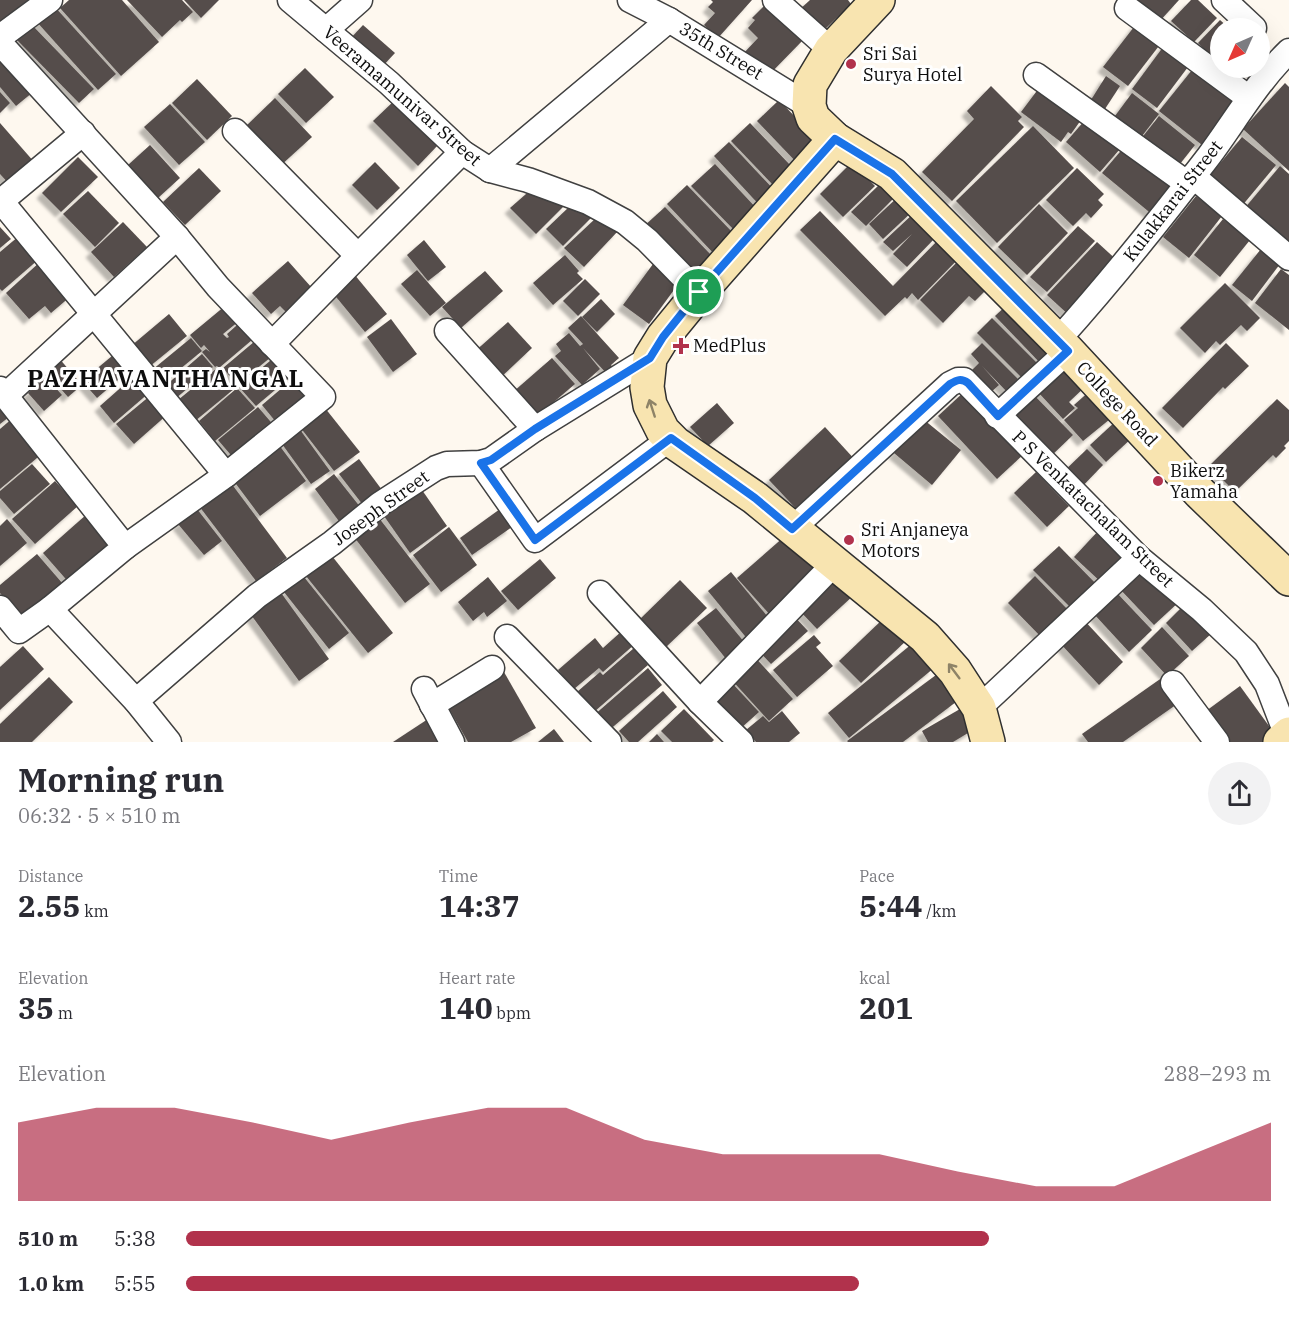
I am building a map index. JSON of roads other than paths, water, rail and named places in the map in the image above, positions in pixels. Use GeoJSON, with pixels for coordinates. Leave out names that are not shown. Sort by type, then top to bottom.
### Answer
{"type":"FeatureCollection","features":[{"type":"Feature","properties":{"kind":"street"},"geometry":{"type":"LineString","coordinates":[[0,37],[50,0]]}},
{"type":"Feature","properties":{"kind":"street","name":"Veeramamunivar Street"},"geometry":{"type":"LineString","coordinates":[[291,0],[389,83],[462,152],[490,170],[528,180],[588,202],[625,222],[647,240],[699,292]]}},
{"type":"Feature","properties":{"kind":"street"},"geometry":{"type":"LineString","coordinates":[[326,30],[360,0]]}},
{"type":"Feature","properties":{"kind":"street","name":"35th Street"},"geometry":{"type":"LineString","coordinates":[[630,0],[669,20],[810,106]]}},
{"type":"Feature","properties":{"kind":"street"},"geometry":{"type":"LineString","coordinates":[[775,0],[831,50]]}},
{"type":"Feature","properties":{"kind":"street"},"geometry":{"type":"LineString","coordinates":[[810,106],[810,85],[831,50],[878,0]]}},
{"type":"Feature","properties":{"kind":"street"},"geometry":{"type":"LineString","coordinates":[[1224,0],[1243,18]]}},
{"type":"Feature","properties":{"kind":"street"},"geometry":{"type":"LineString","coordinates":[[1127,8],[1249,98]]}},
{"type":"Feature","properties":{"kind":"street"},"geometry":{"type":"LineString","coordinates":[[490,170],[669,20]]}},
{"type":"Feature","properties":{"kind":"street"},"geometry":{"type":"LineString","coordinates":[[0,43],[177,237],[218,287],[323,397],[226,475],[125,547],[50,609],[19,631],[0,608]]}},
{"type":"Feature","properties":{"kind":"street"},"geometry":{"type":"LineString","coordinates":[[1270,43],[1287,57]]}},
{"type":"Feature","properties":{"kind":"street","name":"Kulakkarai Street"},"geometry":{"type":"LineString","coordinates":[[998,416],[1063,346],[1105,287],[1190,180],[1249,98],[1287,57]]}},
{"type":"Feature","properties":{"kind":"street"},"geometry":{"type":"LineString","coordinates":[[1036,75],[1190,180],[1289,258]]}},
{"type":"Feature","properties":{"kind":"street","name":"College Road"},"geometry":{"type":"LineString","coordinates":[[810,106],[813,118],[835,139],[892,174],[1063,346],[1200,494],[1289,579]]}},
{"type":"Feature","properties":{"kind":"street"},"geometry":{"type":"LineString","coordinates":[[235,131],[358,256]]}},
{"type":"Feature","properties":{"kind":"street"},"geometry":{"type":"LineString","coordinates":[[83,133],[0,202],[226,475]]}},
{"type":"Feature","properties":{"kind":"street"},"geometry":{"type":"LineString","coordinates":[[835,139],[699,292],[663,337],[650,358],[647,387],[650,405],[663,431],[671,438],[755,498],[925,637],[955,671],[979,708],[988,742]]}},
{"type":"Feature","properties":{"kind":"street"},"geometry":{"type":"LineString","coordinates":[[272,344],[462,152]]}},
{"type":"Feature","properties":{"kind":"street"},"geometry":{"type":"LineString","coordinates":[[125,547],[3,392],[93,315],[177,237]]}},
{"type":"Feature","properties":{"kind":"street"},"geometry":{"type":"LineString","coordinates":[[447,331],[535,429]]}},
{"type":"Feature","properties":{"kind":"street","name":"Joseph Street"},"geometry":{"type":"LineString","coordinates":[[136,701],[256,596],[332,543],[380,504],[435,468],[453,463],[481,463],[491,460],[535,429],[650,358]]}},
{"type":"Feature","properties":{"kind":"street","name":"P S Venkatachalam Street"},"geometry":{"type":"LineString","coordinates":[[792,529],[950,384],[964,380],[1139,558],[1202,610],[1252,660],[1267,684],[1285,738]]}},
{"type":"Feature","properties":{"kind":"street"},"geometry":{"type":"LineString","coordinates":[[481,463],[535,540],[671,438]]}},
{"type":"Feature","properties":{"kind":"street"},"geometry":{"type":"LineString","coordinates":[[979,708],[1139,558]]}},
{"type":"Feature","properties":{"kind":"street"},"geometry":{"type":"LineString","coordinates":[[700,702],[835,562]]}},
{"type":"Feature","properties":{"kind":"street"},"geometry":{"type":"LineString","coordinates":[[600,593],[700,702],[741,742]]}},
{"type":"Feature","properties":{"kind":"street"},"geometry":{"type":"LineString","coordinates":[[50,609],[136,701],[170,742]]}},
{"type":"Feature","properties":{"kind":"street"},"geometry":{"type":"LineString","coordinates":[[507,638],[609,742]]}},
{"type":"Feature","properties":{"kind":"street"},"geometry":{"type":"LineString","coordinates":[[452,742],[428,697],[492,668]]}},
{"type":"Feature","properties":{"kind":"street"},"geometry":{"type":"LineString","coordinates":[[1173,683],[1217,742]]}},
{"type":"Feature","properties":{"kind":"place","name":"Sri Sai Surya Hotel"},"geometry":{"type":"Point","coordinates":[851,64]}},
{"type":"Feature","properties":{"kind":"place","name":"MedPlus"},"geometry":{"type":"Point","coordinates":[681,346]}},
{"type":"Feature","properties":{"kind":"place","name":"Bikerz Yamaha"},"geometry":{"type":"Point","coordinates":[1158,481]}},
{"type":"Feature","properties":{"kind":"place","name":"Sri Anjaneya Motors"},"geometry":{"type":"Point","coordinates":[849,540]}},
{"type":"Feature","properties":{"kind":"district","name":"PAZHAVANTHANGAL"},"geometry":{"type":"Point","coordinates":[166,379]}}]}
